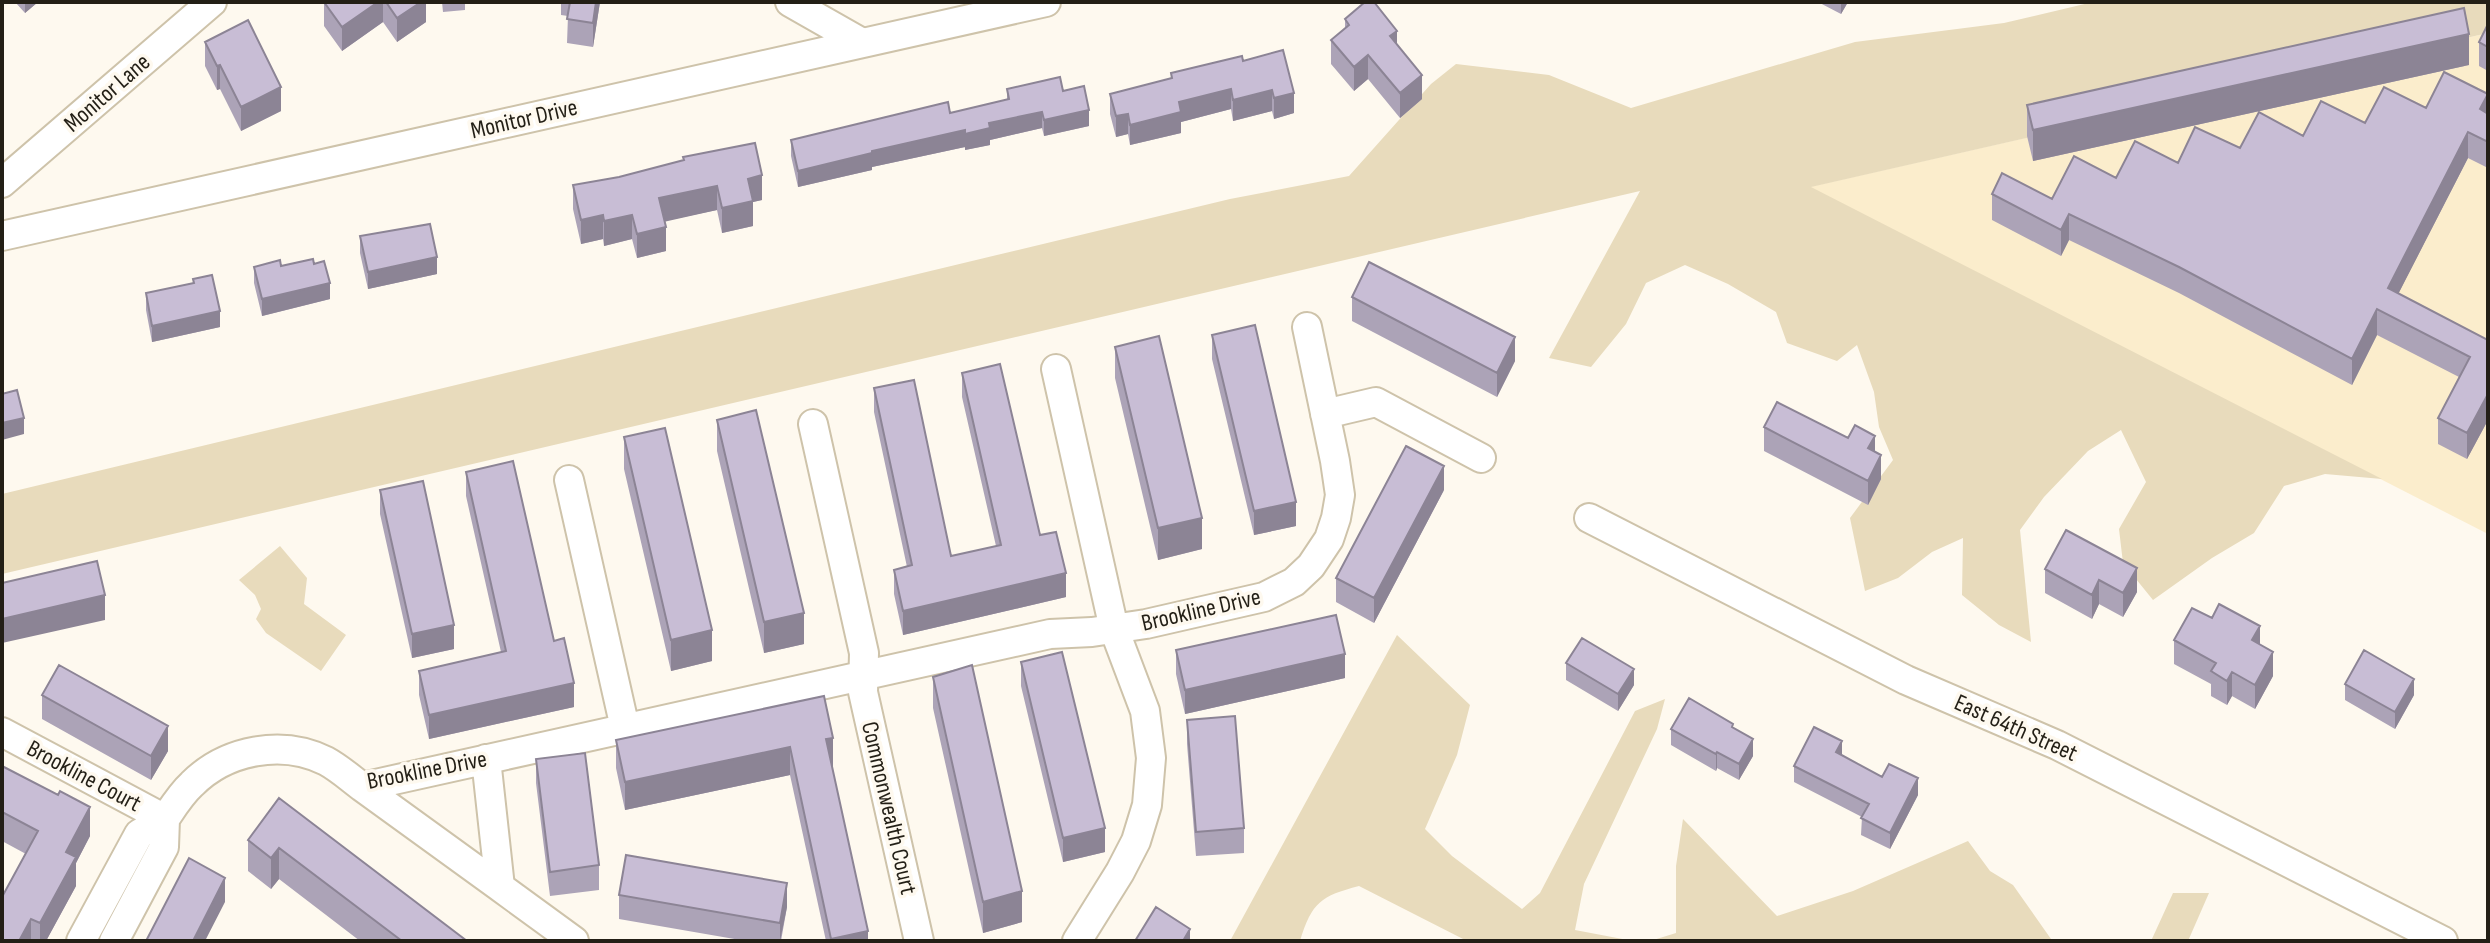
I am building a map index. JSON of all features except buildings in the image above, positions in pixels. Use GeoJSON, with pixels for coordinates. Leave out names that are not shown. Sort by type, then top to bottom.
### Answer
{"type":"FeatureCollection","features":[{"type":"Feature","properties":{"kind":"street","name":"Monitor Lane"},"geometry":{"type":"LineString","coordinates":[[2,183],[212,2]]}},
{"type":"Feature","properties":{"kind":"street"},"geometry":{"type":"LineString","coordinates":[[790,2],[862,43]]}},
{"type":"Feature","properties":{"kind":"street","name":"Monitor Drive"},"geometry":{"type":"LineString","coordinates":[[2,236],[1046,2]]}},
{"type":"Feature","properties":{"kind":"street","name":"Brookline Drive"},"geometry":{"type":"LineString","coordinates":[[81,941],[139,834],[165,819],[185,790],[202,775],[222,762],[255,752],[290,750],[324,760],[362,787],[1050,634],[1114,629],[1264,597],[1294,582],[1311,566],[1329,539],[1339,506],[1338,473],[1307,327]]}},
{"type":"Feature","properties":{"kind":"street"},"geometry":{"type":"LineString","coordinates":[[1056,369],[1114,629]]}},
{"type":"Feature","properties":{"kind":"street"},"geometry":{"type":"LineString","coordinates":[[1325,414],[1376,402],[1481,458]]}},
{"type":"Feature","properties":{"kind":"street"},"geometry":{"type":"LineString","coordinates":[[813,424],[864,653],[863,675]]}},
{"type":"Feature","properties":{"kind":"street"},"geometry":{"type":"LineString","coordinates":[[569,480],[625,728]]}},
{"type":"Feature","properties":{"kind":"street","name":"East 64th Street"},"geometry":{"type":"LineString","coordinates":[[1589,518],[1906,680],[2057,745],[2443,941]]}},
{"type":"Feature","properties":{"kind":"street","name":"Brookline Drive"},"geometry":{"type":"LineString","coordinates":[[1077,941],[1131,851],[1149,794],[1151,758],[1145,711],[1114,629]]}},
{"type":"Feature","properties":{"kind":"street","name":"Commonwealth Court"},"geometry":{"type":"LineString","coordinates":[[863,675],[863,692],[919,941]]}},
{"type":"Feature","properties":{"kind":"street","name":"Brookline Court"},"geometry":{"type":"LineString","coordinates":[[2,732],[165,819]]}},
{"type":"Feature","properties":{"kind":"street"},"geometry":{"type":"LineString","coordinates":[[486,759],[500,887]]}},
{"type":"Feature","properties":{"kind":"street"},"geometry":{"type":"LineString","coordinates":[[362,787],[574,941]]}},
{"type":"Feature","properties":{"kind":"street","name":"Brookline Drive"},"geometry":{"type":"LineString","coordinates":[[114,941],[164,847],[165,819]]}},
{"type":"Feature","properties":{"kind":"shaded area"},"geometry":{"type":"Polygon","coordinates":[[[2093,2],[2488,2],[2488,33],[1811,187],[2382,479],[2325,474],[2284,486],[2254,533],[2153,600],[2123,563],[2119,529],[2146,482],[2121,430],[2088,451],[2044,497],[2020,530],[2031,642],[1999,625],[1962,595],[1963,538],[1932,552],[1898,578],[1865,591],[1850,518],[1893,460],[1879,427],[1874,392],[1857,345],[1837,361],[1787,343],[1776,312],[1728,284],[1685,265],[1646,283],[1626,324],[1591,367],[1549,358],[1640,191],[2,574],[2,494],[1230,199],[1349,176],[1431,84],[1456,64],[1549,75],[1631,108],[1855,42],[2004,23],[2093,2]]]}},
{"type":"Feature","properties":{"kind":"shaded area"},"geometry":{"type":"Polygon","coordinates":[[[2488,33],[2488,534],[1809,187],[2488,33]]]}},
{"type":"Feature","properties":{"kind":"shaded area"},"geometry":{"type":"Polygon","coordinates":[[[280,546],[307,578],[304,604],[346,635],[321,671],[266,633],[256,619],[261,609],[255,595],[239,580],[280,546]]]}},
{"type":"Feature","properties":{"kind":"shaded area"},"geometry":{"type":"Polygon","coordinates":[[[1397,635],[1470,705],[1457,755],[1425,829],[1452,856],[1522,909],[1540,893],[1635,711],[1665,699],[1657,729],[1584,884],[1575,930],[1633,941],[1467,941],[1359,886],[1335,893],[1320,903],[1309,917],[1300,941],[1230,941],[1397,635]]]}},
{"type":"Feature","properties":{"kind":"shaded area"},"geometry":{"type":"Polygon","coordinates":[[[1683,819],[1777,916],[1853,891],[1968,841],[1990,871],[2013,885],[2051,939],[1650,941],[1676,933],[1676,866],[1683,819]]]}},
{"type":"Feature","properties":{"kind":"shaded area"},"geometry":{"type":"Polygon","coordinates":[[[2173,893],[2209,893],[2188,941],[2151,941],[2173,893]]]}}]}
